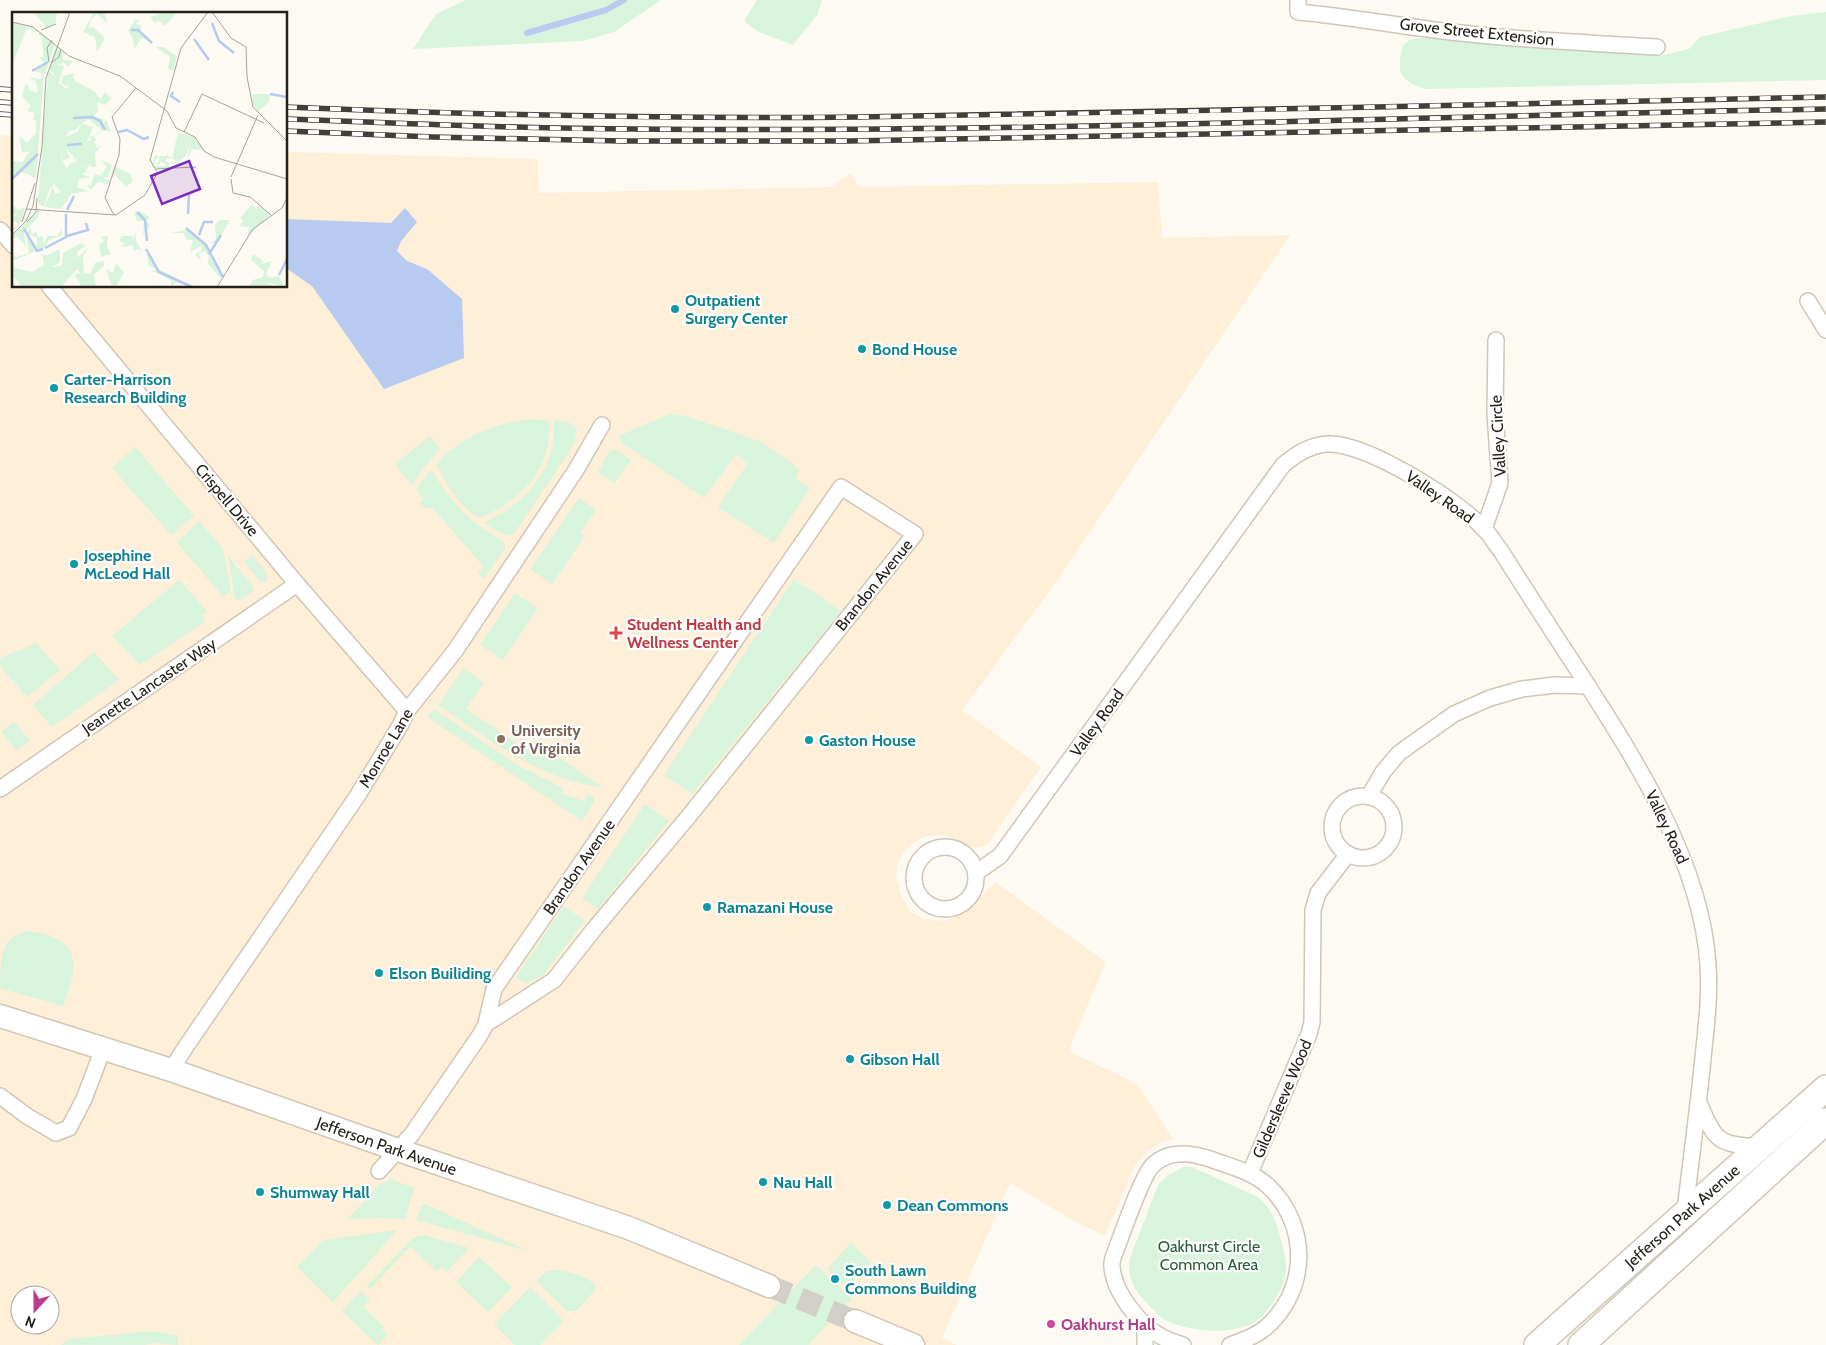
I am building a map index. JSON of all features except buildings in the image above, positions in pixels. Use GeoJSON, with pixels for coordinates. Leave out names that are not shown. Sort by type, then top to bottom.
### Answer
{"type":"FeatureCollection","features":[{"type":"Feature","properties":{"kind":"main road","name":"Jefferson Park Avenue"},"geometry":{"type":"LineString","coordinates":[[0,1016],[171,1070],[398,1150],[629,1228],[769,1286]]}},
{"type":"Feature","properties":{"kind":"main road","name":"Jefferson Park Avenue"},"geometry":{"type":"LineString","coordinates":[[1537,1345],[1826,1088]]}},
{"type":"Feature","properties":{"kind":"main road","name":"Jefferson Park Avenue"},"geometry":{"type":"LineString","coordinates":[[1581,1345],[1826,1121]]}},
{"type":"Feature","properties":{"kind":"main road"},"geometry":{"type":"LineString","coordinates":[[855,1321],[913,1345]]}},
{"type":"Feature","properties":{"kind":"street","name":"Grove Street Extension"},"geometry":{"type":"LineString","coordinates":[[1298,6],[1338,16],[1478,35],[1657,47]]}},
{"type":"Feature","properties":{"kind":"street"},"geometry":{"type":"LineString","coordinates":[[0,230],[12,244]]}},
{"type":"Feature","properties":{"kind":"street","name":"Crispell Drive"},"geometry":{"type":"LineString","coordinates":[[51,288],[297,584],[407,711]]}},
{"type":"Feature","properties":{"kind":"street"},"geometry":{"type":"LineString","coordinates":[[1808,301],[1826,330]]}},
{"type":"Feature","properties":{"kind":"street","name":"Valley Circle"},"geometry":{"type":"LineString","coordinates":[[1484,529],[1500,483],[1495,414],[1496,340]]}},
{"type":"Feature","properties":{"kind":"street","name":"Monroe Lane"},"geometry":{"type":"LineString","coordinates":[[171,1070],[358,795],[407,711],[455,651],[576,470],[602,425]]}},
{"type":"Feature","properties":{"kind":"street","name":"Valley Road"},"geometry":{"type":"LineString","coordinates":[[976,872],[1000,856],[1283,465],[1294,456],[1310,448],[1327,444],[1345,445],[1378,457],[1445,496],[1484,529],[1501,551],[1614,726],[1683,858],[1696,896],[1705,934],[1708,966],[1708,1005],[1699,1103],[1685,1212]]}},
{"type":"Feature","properties":{"kind":"street","name":"Brandon Avenue"},"geometry":{"type":"LineString","coordinates":[[379,1171],[412,1134],[486,1024],[494,990],[841,487],[915,534],[689,816],[554,980],[486,1024]]}},
{"type":"Feature","properties":{"kind":"street","name":"Jeanette Lancaster Way"},"geometry":{"type":"LineString","coordinates":[[0,789],[297,584]]}},
{"type":"Feature","properties":{"kind":"street"},"geometry":{"type":"LineString","coordinates":[[1369,796],[1382,772],[1399,753],[1454,714],[1490,698],[1522,689],[1555,685],[1588,686]]}},
{"type":"Feature","properties":{"kind":"street"},"geometry":{"type":"LineString","coordinates":[[1356,796],[1369,796],[1380,801],[1389,809],[1394,820],[1394,832],[1390,843],[1382,852],[1371,857],[1359,858],[1348,854],[1338,846],[1333,834],[1332,822],[1336,811],[1345,801],[1356,796]]}},
{"type":"Feature","properties":{"kind":"street"},"geometry":{"type":"LineString","coordinates":[[948,846],[962,852],[973,862],[976,872],[976,883],[973,893],[967,901],[953,908],[937,908],[928,904],[920,897],[915,888],[914,877],[916,867],[921,858],[928,851],[938,847],[948,846]]}},
{"type":"Feature","properties":{"kind":"street","name":"Gildersleeve Wood"},"geometry":{"type":"LineString","coordinates":[[1250,1173],[1309,1034],[1312,1022],[1313,910],[1318,894],[1348,854]]}},
{"type":"Feature","properties":{"kind":"street"},"geometry":{"type":"LineString","coordinates":[[0,1096],[27,1116],[56,1133],[69,1128],[84,1100],[103,1049]]}},
{"type":"Feature","properties":{"kind":"street","name":"Valley Road"},"geometry":{"type":"LineString","coordinates":[[1699,1103],[1711,1130],[1720,1139],[1732,1145],[1759,1147]]}},
{"type":"Feature","properties":{"kind":"street"},"geometry":{"type":"LineString","coordinates":[[1183,1345],[1163,1338],[1145,1325],[1130,1308],[1117,1284],[1112,1266],[1114,1255],[1151,1166],[1164,1156],[1194,1154],[1250,1173],[1267,1185],[1281,1200],[1292,1218],[1298,1238],[1300,1258],[1297,1279],[1290,1298],[1278,1315],[1263,1330],[1246,1340],[1230,1345]]}},
{"type":"Feature","properties":{"kind":"street"},"geometry":{"type":"LineString","coordinates":[[1145,1325],[1145,1345]]}},
{"type":"Feature","properties":{"kind":"shaded area","name":"University of Virginia"},"geometry":{"type":"Polygon","coordinates":[[[0,135],[12,136],[12,288],[288,288],[288,152],[537,159],[539,193],[836,187],[835,184],[850,173],[860,187],[1158,182],[1162,238],[1290,235],[1056,582],[962,710],[1041,767],[986,846],[976,848],[948,836],[928,836],[910,845],[903,853],[897,865],[896,877],[902,898],[911,912],[923,919],[944,921],[954,918],[971,907],[995,882],[1106,962],[1068,1051],[1137,1084],[1173,1139],[1148,1150],[1134,1167],[1105,1236],[1074,1221],[1010,1183],[942,1338],[957,1345],[0,1345],[0,135]]]}},
{"type":"Feature","properties":{"kind":"green space"},"geometry":{"type":"Polygon","coordinates":[[[466,0],[661,0],[614,32],[582,41],[413,49],[436,14],[466,0]]]}},
{"type":"Feature","properties":{"kind":"green space"},"geometry":{"type":"Polygon","coordinates":[[[757,0],[822,0],[817,15],[793,45],[757,31],[744,21],[757,0]]]}},
{"type":"Feature","properties":{"kind":"green space"},"geometry":{"type":"Polygon","coordinates":[[[1826,12],[1826,80],[1425,89],[1416,86],[1405,78],[1400,68],[1403,45],[1411,39],[1423,38],[1665,55],[1689,49],[1700,37],[1791,16],[1826,12]]]}},
{"type":"Feature","properties":{"kind":"green space"},"geometry":{"type":"Polygon","coordinates":[[[670,414],[686,416],[762,442],[800,470],[795,478],[810,488],[774,543],[718,507],[748,463],[736,454],[704,498],[622,443],[619,437],[621,435],[670,414]]]}},
{"type":"Feature","properties":{"kind":"green space"},"geometry":{"type":"Polygon","coordinates":[[[535,419],[549,421],[549,438],[546,454],[532,480],[510,501],[482,517],[469,511],[450,488],[437,466],[440,460],[473,435],[503,424],[535,419]]]}},
{"type":"Feature","properties":{"kind":"green space"},"geometry":{"type":"Polygon","coordinates":[[[554,420],[570,423],[577,428],[574,444],[514,534],[507,535],[499,532],[485,522],[514,505],[536,482],[547,463],[553,443],[554,420]]]}},
{"type":"Feature","properties":{"kind":"green space"},"geometry":{"type":"Polygon","coordinates":[[[430,436],[440,449],[412,485],[395,464],[430,436]]]}},
{"type":"Feature","properties":{"kind":"green space"},"geometry":{"type":"Polygon","coordinates":[[[135,447],[194,516],[171,535],[112,468],[135,447]]]}},
{"type":"Feature","properties":{"kind":"green space"},"geometry":{"type":"Polygon","coordinates":[[[612,450],[616,450],[631,460],[614,483],[598,472],[612,450]]]}},
{"type":"Feature","properties":{"kind":"green space"},"geometry":{"type":"Polygon","coordinates":[[[431,471],[464,513],[504,542],[505,548],[484,579],[478,573],[483,566],[433,508],[422,507],[419,503],[424,499],[416,490],[431,471]]]}},
{"type":"Feature","properties":{"kind":"green space"},"geometry":{"type":"Polygon","coordinates":[[[579,498],[596,510],[581,532],[585,536],[552,584],[530,569],[579,498]]]}},
{"type":"Feature","properties":{"kind":"green space"},"geometry":{"type":"Polygon","coordinates":[[[199,521],[223,549],[232,596],[229,593],[223,597],[177,542],[199,521]]]}},
{"type":"Feature","properties":{"kind":"green space"},"geometry":{"type":"Polygon","coordinates":[[[252,555],[266,572],[267,582],[260,581],[244,562],[252,555]]]}},
{"type":"Feature","properties":{"kind":"green space"},"geometry":{"type":"Polygon","coordinates":[[[228,556],[254,588],[254,591],[240,600],[235,598],[228,556]]]}},
{"type":"Feature","properties":{"kind":"green space"},"geometry":{"type":"Polygon","coordinates":[[[794,579],[841,611],[692,794],[664,775],[794,579]]]}},
{"type":"Feature","properties":{"kind":"green space"},"geometry":{"type":"Polygon","coordinates":[[[179,580],[207,611],[202,615],[205,622],[140,665],[112,636],[179,580]]]}},
{"type":"Feature","properties":{"kind":"green space"},"geometry":{"type":"Polygon","coordinates":[[[515,593],[538,608],[503,660],[480,645],[515,593]]]}},
{"type":"Feature","properties":{"kind":"green space"},"geometry":{"type":"Polygon","coordinates":[[[36,643],[60,670],[27,697],[0,666],[0,658],[36,643]]]}},
{"type":"Feature","properties":{"kind":"green space"},"geometry":{"type":"Polygon","coordinates":[[[94,652],[119,680],[52,727],[33,705],[94,652]]]}},
{"type":"Feature","properties":{"kind":"green space"},"geometry":{"type":"Polygon","coordinates":[[[464,668],[484,683],[466,709],[530,752],[537,742],[604,788],[557,776],[516,757],[438,705],[464,668]]]}},
{"type":"Feature","properties":{"kind":"green space"},"geometry":{"type":"Polygon","coordinates":[[[434,709],[521,767],[563,788],[562,794],[585,801],[587,794],[594,797],[594,802],[582,821],[427,717],[434,709]]]}},
{"type":"Feature","properties":{"kind":"green space"},"geometry":{"type":"Polygon","coordinates":[[[14,722],[30,740],[17,751],[1,732],[14,722]]]}},
{"type":"Feature","properties":{"kind":"green space"},"geometry":{"type":"Polygon","coordinates":[[[645,804],[669,821],[598,909],[582,898],[645,804]]]}},
{"type":"Feature","properties":{"kind":"green space"},"geometry":{"type":"Polygon","coordinates":[[[564,906],[585,921],[543,975],[526,983],[516,977],[564,906]]]}},
{"type":"Feature","properties":{"kind":"green space"},"geometry":{"type":"Polygon","coordinates":[[[29,931],[47,935],[59,940],[68,947],[74,966],[63,1006],[0,988],[0,968],[7,944],[19,933],[29,931]]]}},
{"type":"Feature","properties":{"kind":"green space","name":"Oakhurst Circle Common Area"},"geometry":{"type":"Polygon","coordinates":[[[1183,1167],[1192,1167],[1258,1197],[1268,1208],[1275,1220],[1285,1254],[1285,1279],[1269,1308],[1251,1324],[1239,1328],[1213,1331],[1175,1324],[1165,1320],[1158,1314],[1133,1285],[1129,1273],[1130,1258],[1158,1185],[1167,1176],[1183,1167]]]}},
{"type":"Feature","properties":{"kind":"green space"},"geometry":{"type":"Polygon","coordinates":[[[391,1179],[414,1188],[405,1219],[348,1219],[380,1184],[391,1179]]]}},
{"type":"Feature","properties":{"kind":"green space"},"geometry":{"type":"Polygon","coordinates":[[[423,1203],[528,1251],[416,1220],[423,1203]]]}},
{"type":"Feature","properties":{"kind":"green space"},"geometry":{"type":"Polygon","coordinates":[[[397,1230],[333,1302],[297,1267],[323,1240],[397,1230]]]}},
{"type":"Feature","properties":{"kind":"green space"},"geometry":{"type":"Polygon","coordinates":[[[424,1235],[469,1248],[446,1272],[441,1267],[437,1271],[410,1247],[370,1289],[367,1286],[412,1239],[424,1235]]]}},
{"type":"Feature","properties":{"kind":"green space"},"geometry":{"type":"Polygon","coordinates":[[[851,1243],[871,1262],[847,1288],[827,1269],[851,1243]]]}},
{"type":"Feature","properties":{"kind":"green space"},"geometry":{"type":"Polygon","coordinates":[[[479,1257],[512,1287],[488,1312],[456,1282],[479,1257]]]}},
{"type":"Feature","properties":{"kind":"green space"},"geometry":{"type":"Polygon","coordinates":[[[816,1265],[852,1299],[808,1345],[739,1345],[816,1265]]]}},
{"type":"Feature","properties":{"kind":"green space"},"geometry":{"type":"Polygon","coordinates":[[[556,1270],[582,1276],[596,1286],[595,1290],[576,1311],[567,1311],[537,1282],[547,1271],[556,1270]]]}},
{"type":"Feature","properties":{"kind":"green space"},"geometry":{"type":"Polygon","coordinates":[[[530,1287],[563,1320],[540,1345],[515,1345],[494,1325],[530,1287]]]}},
{"type":"Feature","properties":{"kind":"green space"},"geometry":{"type":"Polygon","coordinates":[[[361,1291],[370,1299],[363,1307],[384,1327],[382,1329],[388,1335],[378,1345],[342,1311],[361,1291]]]}},
{"type":"Feature","properties":{"kind":"green space"},"geometry":{"type":"Polygon","coordinates":[[[154,1331],[178,1336],[178,1345],[155,1343],[143,1345],[61,1345],[70,1339],[154,1331]]]}},
{"type":"Feature","properties":{"kind":"water"},"geometry":{"type":"Polygon","coordinates":[[[405,208],[417,222],[401,241],[397,251],[407,261],[427,269],[462,299],[464,358],[384,389],[312,286],[288,269],[288,219],[391,223],[405,208]]]}},
{"type":"Feature","properties":{"kind":"waterway"},"geometry":{"type":"LineString","coordinates":[[527,33],[606,10],[624,0]]}},
{"type":"Feature","properties":{"kind":"tunnel"},"geometry":{"type":"LineString","coordinates":[[769,1286],[855,1321]]}},
{"type":"Feature","properties":{"kind":"railway"},"geometry":{"type":"LineString","coordinates":[[0,89],[12,90]]}},
{"type":"Feature","properties":{"kind":"railway"},"geometry":{"type":"LineString","coordinates":[[288,107],[572,116],[859,117],[1826,97]]}},
{"type":"Feature","properties":{"kind":"railway"},"geometry":{"type":"LineString","coordinates":[[0,102],[12,103]]}},
{"type":"Feature","properties":{"kind":"railway"},"geometry":{"type":"LineString","coordinates":[[288,119],[590,129],[783,130],[932,129],[1826,109]]}},
{"type":"Feature","properties":{"kind":"railway"},"geometry":{"type":"LineString","coordinates":[[0,114],[12,115]]}},
{"type":"Feature","properties":{"kind":"railway"},"geometry":{"type":"LineString","coordinates":[[288,131],[433,137],[621,141],[850,141],[1826,122]]}},
{"type":"Feature","properties":{"kind":"place","name":"Outpatient Surgery Center"},"geometry":{"type":"Point","coordinates":[675,309]}},
{"type":"Feature","properties":{"kind":"place","name":"Bond House"},"geometry":{"type":"Point","coordinates":[862,349]}},
{"type":"Feature","properties":{"kind":"place","name":"Carter-Harrison Research Building"},"geometry":{"type":"Point","coordinates":[54,388]}},
{"type":"Feature","properties":{"kind":"place","name":"Josephine McLeod Hall"},"geometry":{"type":"Point","coordinates":[74,564]}},
{"type":"Feature","properties":{"kind":"place","name":"Student Health and Wellness Center"},"geometry":{"type":"Point","coordinates":[616,633]}},
{"type":"Feature","properties":{"kind":"place","name":"University of Virginia"},"geometry":{"type":"Point","coordinates":[501,739]}},
{"type":"Feature","properties":{"kind":"place","name":"Gaston House"},"geometry":{"type":"Point","coordinates":[809,740]}},
{"type":"Feature","properties":{"kind":"place","name":"Ramazani House"},"geometry":{"type":"Point","coordinates":[707,907]}},
{"type":"Feature","properties":{"kind":"place","name":"Elson Builiding"},"geometry":{"type":"Point","coordinates":[379,973]}},
{"type":"Feature","properties":{"kind":"place","name":"Gibson Hall"},"geometry":{"type":"Point","coordinates":[850,1059]}},
{"type":"Feature","properties":{"kind":"place","name":"Nau Hall"},"geometry":{"type":"Point","coordinates":[763,1182]}},
{"type":"Feature","properties":{"kind":"place","name":"Shumway Hall"},"geometry":{"type":"Point","coordinates":[260,1192]}},
{"type":"Feature","properties":{"kind":"place","name":"Dean Commons"},"geometry":{"type":"Point","coordinates":[887,1205]}},
{"type":"Feature","properties":{"kind":"place","name":"South Lawn Commons Building"},"geometry":{"type":"Point","coordinates":[835,1279]}},
{"type":"Feature","properties":{"kind":"place","name":"Oakhurst Hall"},"geometry":{"type":"Point","coordinates":[1051,1324]}}]}
